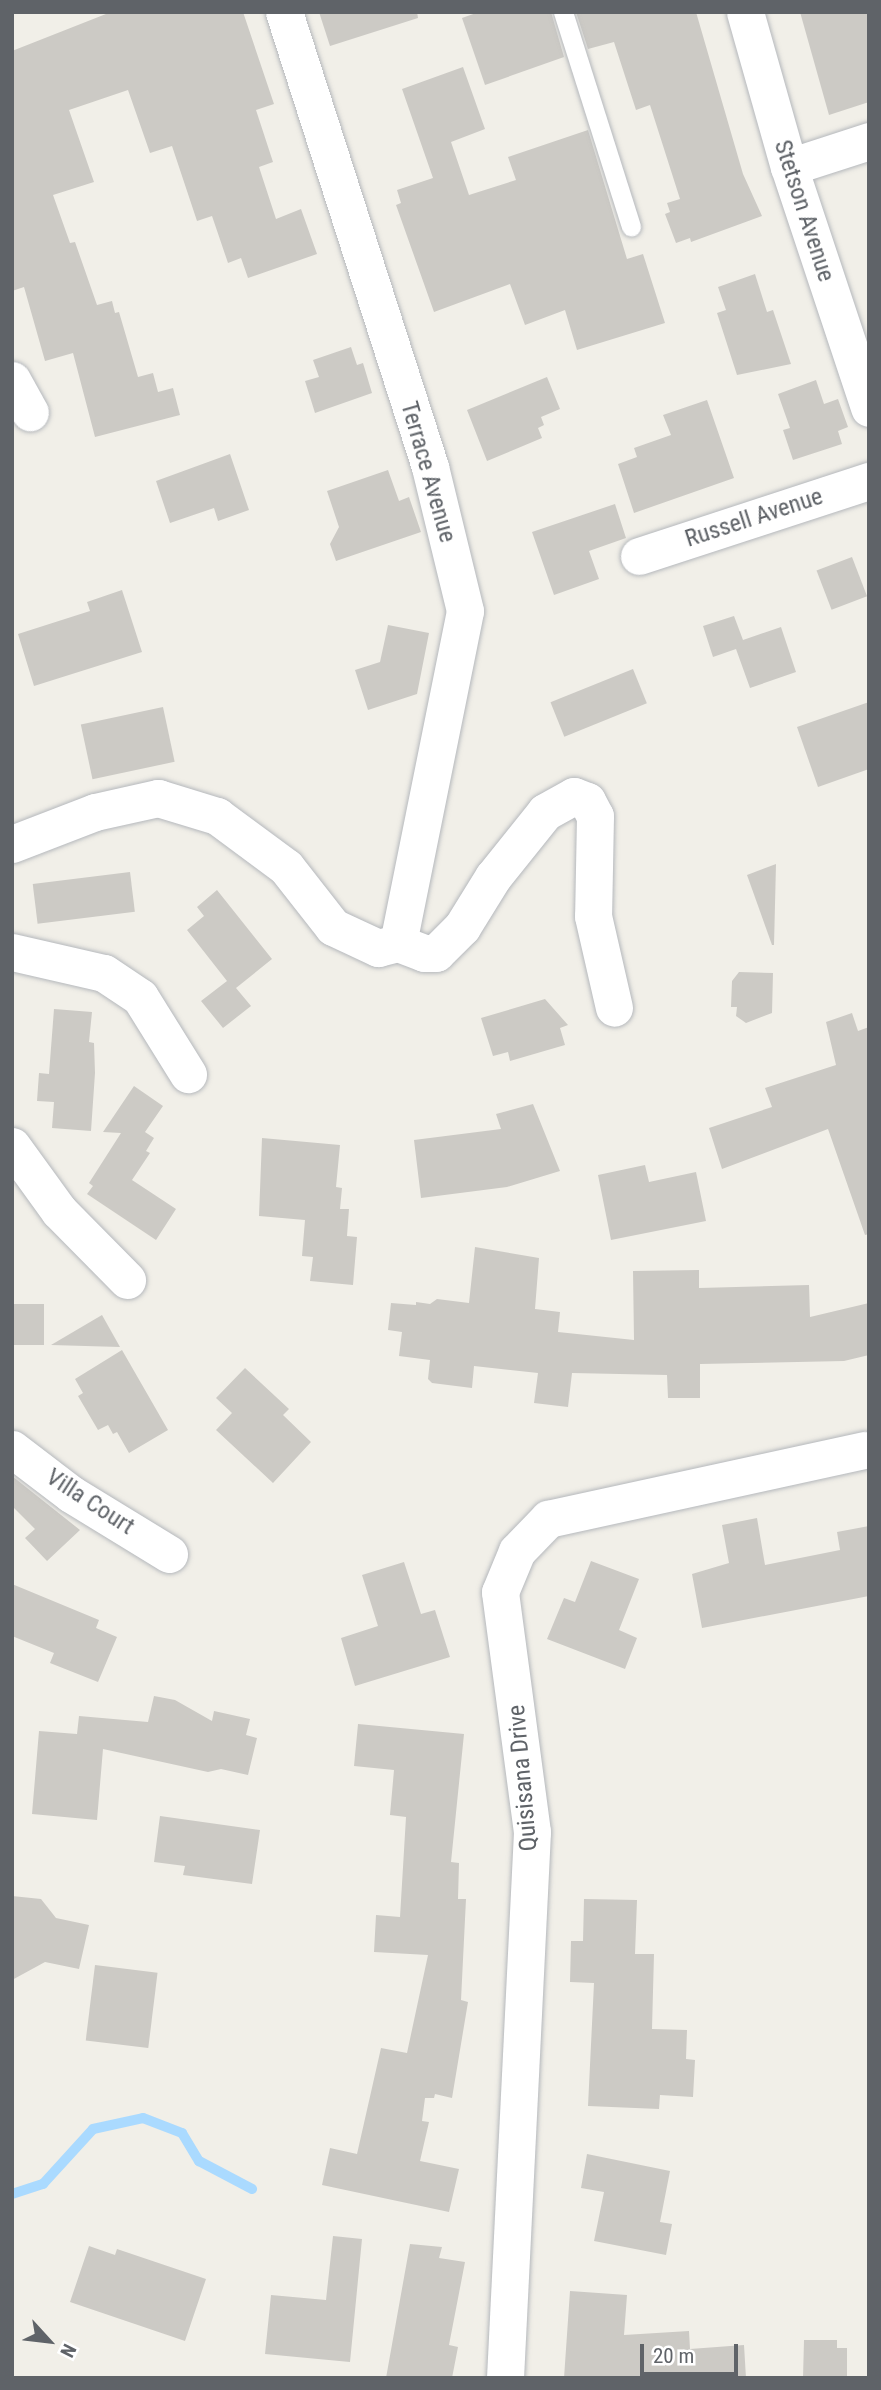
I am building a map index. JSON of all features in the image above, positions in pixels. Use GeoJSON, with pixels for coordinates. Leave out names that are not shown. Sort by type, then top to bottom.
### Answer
{"type":"FeatureCollection","features":[{"type":"Feature","properties":{"kind":"street","name":"Terrace Avenue"},"geometry":{"type":"LineString","coordinates":[[285,12],[430,467],[465,611],[398,943]]}},
{"type":"Feature","properties":{"kind":"street","name":"Stetson Avenue"},"geometry":{"type":"LineString","coordinates":[[744,12],[789,167],[869,408]]}},
{"type":"Feature","properties":{"kind":"street"},"geometry":{"type":"LineString","coordinates":[[789,167],[869,141]]}},
{"type":"Feature","properties":{"kind":"street"},"geometry":{"type":"LineString","coordinates":[[12,380],[30,412]]}},
{"type":"Feature","properties":{"kind":"street","name":"Russell Avenue"},"geometry":{"type":"LineString","coordinates":[[639,555],[869,481]]}},
{"type":"Feature","properties":{"kind":"street"},"geometry":{"type":"LineString","coordinates":[[12,844],[94,812],[158,798],[217,816],[286,867],[333,927],[378,948],[398,943],[424,953],[446,946],[493,877],[545,812],[574,796],[587,801],[595,816],[593,916],[614,1008]]}},
{"type":"Feature","properties":{"kind":"street"},"geometry":{"type":"LineString","coordinates":[[12,952],[104,973],[140,997],[188,1073]]}},
{"type":"Feature","properties":{"kind":"street"},"geometry":{"type":"LineString","coordinates":[[12,1146],[59,1211],[127,1280]]}},
{"type":"Feature","properties":{"kind":"street","name":"Villa Court"},"geometry":{"type":"LineString","coordinates":[[12,1449],[71,1494],[169,1554]]}},
{"type":"Feature","properties":{"kind":"street","name":"Quisisana Drive"},"geometry":{"type":"LineString","coordinates":[[505,2378],[532,1832],[500,1592],[517,1551],[548,1519],[865,1450]]}},
{"type":"Feature","properties":{"kind":"lane"},"geometry":{"type":"LineString","coordinates":[[562,12],[631,227]]}},
{"type":"Feature","properties":{"kind":"building"},"geometry":{"type":"Polygon","coordinates":[[[111,12],[243,12],[274,104],[256,110],[273,162],[259,167],[276,219],[301,209],[317,254],[248,278],[241,258],[228,263],[212,216],[197,221],[172,146],[150,153],[128,90],[69,110],[94,182],[53,195],[70,243],[75,242],[97,305],[112,301],[115,313],[119,312],[138,377],[153,373],[158,392],[173,388],[180,415],[95,437],[73,353],[45,361],[24,287],[12,291],[12,51],[111,12]]]}},
{"type":"Feature","properties":{"kind":"building"},"geometry":{"type":"Polygon","coordinates":[[[319,12],[417,12],[418,18],[330,46],[319,12]]]}},
{"type":"Feature","properties":{"kind":"building"},"geometry":{"type":"Polygon","coordinates":[[[479,12],[551,12],[564,57],[485,85],[462,18],[479,12]]]}},
{"type":"Feature","properties":{"kind":"building"},"geometry":{"type":"Polygon","coordinates":[[[576,12],[696,12],[743,174],[762,216],[691,242],[690,238],[676,243],[665,214],[670,212],[667,203],[680,199],[650,105],[636,110],[614,42],[588,49],[576,12]]]}},
{"type":"Feature","properties":{"kind":"building"},"geometry":{"type":"Polygon","coordinates":[[[800,12],[869,12],[869,102],[829,115],[800,12]]]}},
{"type":"Feature","properties":{"kind":"building"},"geometry":{"type":"Polygon","coordinates":[[[463,67],[485,129],[451,142],[469,195],[516,180],[508,157],[588,130],[627,259],[643,254],[665,323],[577,350],[565,310],[525,325],[510,284],[434,312],[396,205],[401,203],[397,190],[433,178],[402,89],[463,67]]]}},
{"type":"Feature","properties":{"kind":"building"},"geometry":{"type":"Polygon","coordinates":[[[755,274],[767,312],[773,310],[791,364],[737,375],[717,313],[726,310],[718,287],[755,274]]]}},
{"type":"Feature","properties":{"kind":"building"},"geometry":{"type":"Polygon","coordinates":[[[351,347],[357,365],[363,363],[372,393],[315,413],[305,381],[319,377],[313,360],[351,347]]]}},
{"type":"Feature","properties":{"kind":"building"},"geometry":{"type":"Polygon","coordinates":[[[547,377],[560,409],[541,417],[544,425],[538,428],[542,438],[487,461],[467,410],[547,377]]]}},
{"type":"Feature","properties":{"kind":"building"},"geometry":{"type":"Polygon","coordinates":[[[816,380],[824,404],[838,399],[848,427],[838,431],[842,444],[793,460],[783,430],[790,428],[778,394],[816,380]]]}},
{"type":"Feature","properties":{"kind":"building"},"geometry":{"type":"Polygon","coordinates":[[[707,400],[734,478],[634,513],[618,464],[637,457],[634,448],[671,435],[663,415],[707,400]]]}},
{"type":"Feature","properties":{"kind":"building"},"geometry":{"type":"Polygon","coordinates":[[[230,454],[249,510],[218,521],[214,508],[170,523],[156,481],[230,454]]]}},
{"type":"Feature","properties":{"kind":"building"},"geometry":{"type":"Polygon","coordinates":[[[388,470],[399,501],[409,497],[421,532],[336,561],[330,544],[339,527],[327,491],[388,470]]]}},
{"type":"Feature","properties":{"kind":"building"},"geometry":{"type":"Polygon","coordinates":[[[615,504],[626,538],[589,551],[599,579],[554,595],[532,532],[615,504]]]}},
{"type":"Feature","properties":{"kind":"building"},"geometry":{"type":"Polygon","coordinates":[[[852,557],[867,596],[832,610],[817,571],[852,557]]]}},
{"type":"Feature","properties":{"kind":"building"},"geometry":{"type":"Polygon","coordinates":[[[122,590],[142,652],[34,686],[18,634],[90,611],[87,602],[122,590]]]}},
{"type":"Feature","properties":{"kind":"building"},"geometry":{"type":"Polygon","coordinates":[[[734,616],[743,640],[781,627],[796,672],[750,688],[736,649],[713,657],[703,626],[734,616]]]}},
{"type":"Feature","properties":{"kind":"building"},"geometry":{"type":"Polygon","coordinates":[[[388,625],[429,633],[417,694],[368,710],[355,670],[380,662],[388,625]]]}},
{"type":"Feature","properties":{"kind":"building"},"geometry":{"type":"Polygon","coordinates":[[[633,669],[647,703],[564,737],[550,702],[633,669]]]}},
{"type":"Feature","properties":{"kind":"building"},"geometry":{"type":"Polygon","coordinates":[[[869,702],[869,769],[818,787],[797,727],[869,702]]]}},
{"type":"Feature","properties":{"kind":"building"},"geometry":{"type":"Polygon","coordinates":[[[163,707],[175,762],[92,779],[81,724],[163,707]]]}},
{"type":"Feature","properties":{"kind":"building"},"geometry":{"type":"Polygon","coordinates":[[[776,864],[774,945],[772,945],[747,875],[776,864]]]}},
{"type":"Feature","properties":{"kind":"building"},"geometry":{"type":"Polygon","coordinates":[[[130,872],[135,912],[38,924],[33,884],[130,872]]]}},
{"type":"Feature","properties":{"kind":"building"},"geometry":{"type":"Polygon","coordinates":[[[217,890],[272,959],[236,988],[251,1006],[223,1028],[201,1001],[227,981],[187,930],[204,916],[197,907],[217,890]]]}},
{"type":"Feature","properties":{"kind":"building"},"geometry":{"type":"Polygon","coordinates":[[[739,972],[773,973],[772,1013],[746,1023],[736,1016],[737,1007],[731,1007],[732,981],[739,972]]]}},
{"type":"Feature","properties":{"kind":"building"},"geometry":{"type":"Polygon","coordinates":[[[545,999],[568,1025],[560,1028],[565,1045],[510,1061],[508,1052],[493,1056],[481,1018],[545,999]]]}},
{"type":"Feature","properties":{"kind":"building"},"geometry":{"type":"Polygon","coordinates":[[[54,1009],[92,1012],[89,1042],[94,1043],[95,1073],[91,1131],[52,1128],[54,1102],[37,1101],[39,1073],[49,1074],[54,1009]]]}},
{"type":"Feature","properties":{"kind":"building"},"geometry":{"type":"Polygon","coordinates":[[[852,1013],[858,1031],[869,1027],[869,1234],[865,1235],[828,1129],[722,1169],[709,1128],[772,1107],[765,1088],[836,1065],[826,1022],[852,1013]]]}},
{"type":"Feature","properties":{"kind":"building"},"geometry":{"type":"Polygon","coordinates":[[[134,1086],[163,1106],[145,1132],[154,1138],[146,1151],[150,1153],[132,1180],[176,1209],[156,1240],[87,1194],[93,1186],[89,1183],[121,1133],[103,1132],[134,1086]]]}},
{"type":"Feature","properties":{"kind":"building"},"geometry":{"type":"Polygon","coordinates":[[[533,1104],[560,1171],[507,1187],[421,1198],[414,1140],[501,1129],[496,1114],[533,1104]]]}},
{"type":"Feature","properties":{"kind":"building"},"geometry":{"type":"Polygon","coordinates":[[[262,1138],[340,1145],[336,1187],[342,1188],[340,1209],[349,1209],[347,1236],[357,1237],[353,1285],[310,1281],[313,1257],[302,1256],[305,1220],[259,1216],[262,1138]]]}},
{"type":"Feature","properties":{"kind":"building"},"geometry":{"type":"Polygon","coordinates":[[[645,1165],[649,1182],[696,1172],[706,1221],[611,1240],[598,1175],[645,1165]]]}},
{"type":"Feature","properties":{"kind":"building"},"geometry":{"type":"Polygon","coordinates":[[[475,1247],[539,1258],[535,1309],[560,1312],[558,1332],[634,1340],[633,1271],[699,1270],[699,1288],[809,1285],[810,1317],[869,1303],[869,1355],[844,1361],[700,1364],[700,1398],[668,1398],[667,1375],[572,1373],[568,1407],[534,1403],[538,1373],[474,1366],[472,1388],[432,1383],[428,1379],[430,1360],[399,1356],[402,1332],[388,1330],[391,1303],[430,1304],[437,1299],[469,1303],[475,1247]]]}},
{"type":"Feature","properties":{"kind":"building"},"geometry":{"type":"Polygon","coordinates":[[[12,1304],[44,1304],[44,1345],[12,1345],[12,1304]]]}},
{"type":"Feature","properties":{"kind":"building"},"geometry":{"type":"Polygon","coordinates":[[[102,1315],[120,1347],[51,1345],[102,1315]]]}},
{"type":"Feature","properties":{"kind":"building"},"geometry":{"type":"Polygon","coordinates":[[[122,1350],[168,1430],[129,1453],[117,1432],[113,1434],[108,1425],[98,1430],[78,1396],[83,1393],[75,1379],[122,1350]]]}},
{"type":"Feature","properties":{"kind":"building"},"geometry":{"type":"Polygon","coordinates":[[[245,1368],[289,1409],[283,1415],[311,1442],[273,1483],[216,1430],[232,1413],[216,1398],[245,1368]]]}},
{"type":"Feature","properties":{"kind":"building"},"geometry":{"type":"Polygon","coordinates":[[[12,1476],[80,1530],[47,1561],[25,1538],[35,1529],[12,1506],[12,1476]]]}},
{"type":"Feature","properties":{"kind":"building"},"geometry":{"type":"Polygon","coordinates":[[[757,1518],[765,1565],[840,1550],[837,1532],[869,1526],[869,1596],[702,1628],[692,1574],[729,1563],[722,1525],[757,1518]]]}},
{"type":"Feature","properties":{"kind":"building"},"geometry":{"type":"Polygon","coordinates":[[[591,1561],[639,1579],[619,1630],[637,1638],[625,1669],[547,1639],[564,1598],[575,1602],[591,1561]]]}},
{"type":"Feature","properties":{"kind":"building"},"geometry":{"type":"Polygon","coordinates":[[[404,1562],[421,1614],[435,1610],[450,1657],[355,1686],[341,1638],[378,1626],[362,1575],[404,1562]]]}},
{"type":"Feature","properties":{"kind":"building"},"geometry":{"type":"Polygon","coordinates":[[[12,1584],[99,1620],[96,1628],[117,1637],[98,1682],[50,1663],[54,1653],[12,1636],[12,1584]]]}},
{"type":"Feature","properties":{"kind":"building"},"geometry":{"type":"Polygon","coordinates":[[[154,1696],[175,1700],[212,1721],[214,1711],[250,1719],[246,1735],[257,1738],[248,1775],[221,1769],[208,1772],[103,1749],[97,1820],[32,1814],[39,1731],[77,1734],[79,1716],[148,1722],[154,1696]]]}},
{"type":"Feature","properties":{"kind":"building"},"geometry":{"type":"Polygon","coordinates":[[[358,1724],[464,1734],[451,1862],[459,1863],[458,1899],[466,1899],[461,2000],[468,2002],[452,2098],[435,2094],[434,2098],[425,2098],[422,2121],[429,2122],[420,2161],[459,2169],[449,2212],[322,2185],[330,2148],[357,2154],[381,2048],[407,2053],[428,1955],[374,1952],[376,1915],[400,1917],[406,1817],[390,1815],[394,1770],[354,1766],[358,1724]]]}},
{"type":"Feature","properties":{"kind":"building"},"geometry":{"type":"Polygon","coordinates":[[[160,1816],[260,1830],[252,1884],[183,1875],[185,1866],[154,1862],[160,1816]]]}},
{"type":"Feature","properties":{"kind":"building"},"geometry":{"type":"Polygon","coordinates":[[[12,1896],[41,1899],[56,1918],[89,1925],[79,1969],[45,1962],[12,1980],[12,1896]]]}},
{"type":"Feature","properties":{"kind":"building"},"geometry":{"type":"Polygon","coordinates":[[[584,1899],[637,1900],[635,1954],[654,1954],[652,2029],[687,2030],[686,2059],[695,2060],[693,2097],[660,2095],[659,2109],[588,2106],[594,1983],[570,1982],[571,1941],[583,1941],[584,1899]]]}},
{"type":"Feature","properties":{"kind":"building"},"geometry":{"type":"Polygon","coordinates":[[[95,1965],[158,1973],[148,2048],[86,2040],[95,1965]]]}},
{"type":"Feature","properties":{"kind":"building"},"geometry":{"type":"Polygon","coordinates":[[[587,2154],[670,2171],[660,2222],[672,2224],[666,2255],[594,2241],[604,2192],[581,2188],[587,2154]]]}},
{"type":"Feature","properties":{"kind":"building"},"geometry":{"type":"Polygon","coordinates":[[[333,2236],[362,2239],[350,2362],[265,2354],[271,2295],[326,2300],[333,2236]]]}},
{"type":"Feature","properties":{"kind":"building"},"geometry":{"type":"Polygon","coordinates":[[[410,2244],[442,2247],[439,2258],[465,2262],[449,2345],[458,2347],[452,2378],[386,2378],[410,2244]]]}},
{"type":"Feature","properties":{"kind":"building"},"geometry":{"type":"Polygon","coordinates":[[[89,2246],[115,2255],[117,2249],[206,2279],[185,2341],[70,2302],[89,2246]]]}},
{"type":"Feature","properties":{"kind":"building"},"geometry":{"type":"Polygon","coordinates":[[[570,2291],[627,2295],[624,2335],[689,2331],[690,2349],[744,2345],[746,2378],[564,2378],[570,2291]]]}},
{"type":"Feature","properties":{"kind":"building"},"geometry":{"type":"Polygon","coordinates":[[[804,2340],[837,2340],[837,2348],[847,2348],[847,2378],[803,2378],[804,2340]]]}},
{"type":"Feature","properties":{"kind":"waterway"},"geometry":{"type":"LineString","coordinates":[[12,2194],[43,2184],[93,2129],[143,2118],[182,2133],[199,2161],[252,2189]]}}]}
